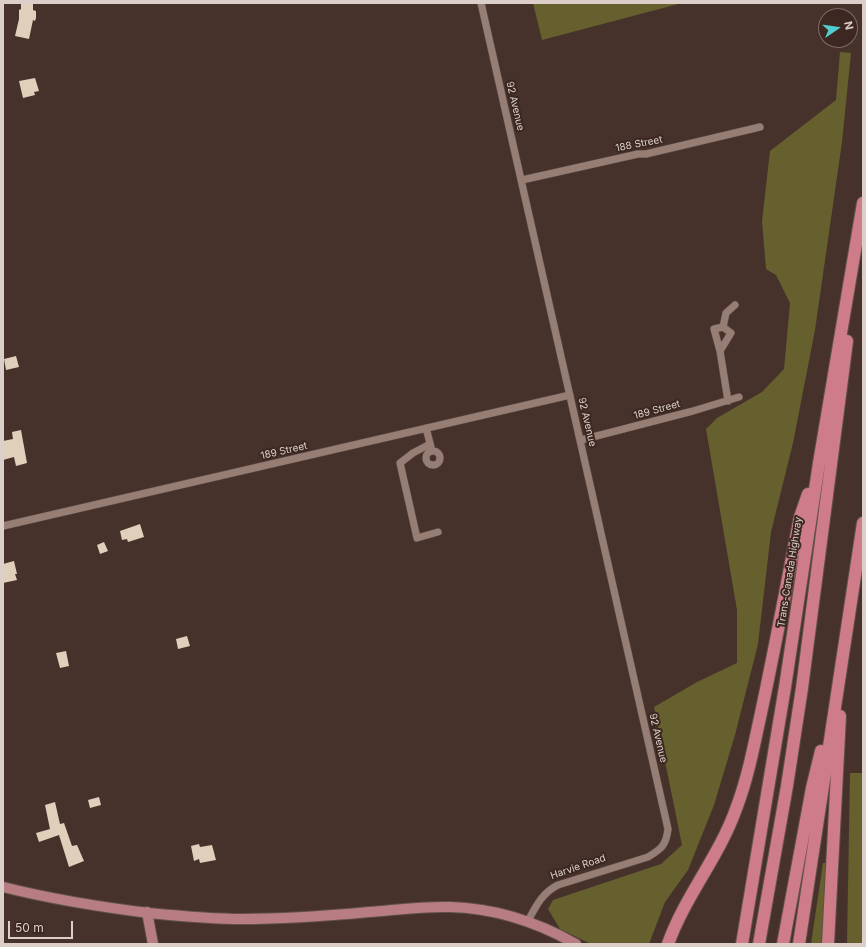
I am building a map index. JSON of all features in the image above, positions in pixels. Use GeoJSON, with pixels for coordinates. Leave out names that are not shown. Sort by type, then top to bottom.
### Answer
{"type":"FeatureCollection","features":[{"type":"Feature","properties":{"kind":"highway","name":"Trans-Canada Highway"},"geometry":{"type":"LineString","coordinates":[[742,944],[784,695],[819,462],[863,203]]}},
{"type":"Feature","properties":{"kind":"highway"},"geometry":{"type":"LineString","coordinates":[[760,944],[802,688],[839,411],[863,209]]}},
{"type":"Feature","properties":{"kind":"highway"},"geometry":{"type":"LineString","coordinates":[[668,944],[688,901],[726,835],[741,796],[767,686],[800,517],[819,462]]}},
{"type":"Feature","properties":{"kind":"highway"},"geometry":{"type":"LineString","coordinates":[[800,944],[863,523]]}},
{"type":"Feature","properties":{"kind":"highway"},"geometry":{"type":"LineString","coordinates":[[828,944],[844,644]]}},
{"type":"Feature","properties":{"kind":"highway"},"geometry":{"type":"LineString","coordinates":[[783,944],[812,788],[837,692]]}},
{"type":"Feature","properties":{"kind":"main road"},"geometry":{"type":"LineString","coordinates":[[3,887],[86,904],[181,917],[248,919],[297,918],[435,907],[464,908],[498,913],[528,921],[576,944]]}},
{"type":"Feature","properties":{"kind":"main road"},"geometry":{"type":"LineString","coordinates":[[147,912],[153,944]]}},
{"type":"Feature","properties":{"kind":"street","name":"92 Avenue"},"geometry":{"type":"LineString","coordinates":[[481,3],[667,820],[667,837],[664,845]]}},
{"type":"Feature","properties":{"kind":"street","name":"188 Street"},"geometry":{"type":"LineString","coordinates":[[522,180],[638,154],[646,154],[760,127]]}},
{"type":"Feature","properties":{"kind":"street"},"geometry":{"type":"LineString","coordinates":[[723,327],[726,313],[735,305]]}},
{"type":"Feature","properties":{"kind":"street"},"geometry":{"type":"LineString","coordinates":[[720,351],[731,333],[723,327],[714,329],[720,351],[728,401]]}},
{"type":"Feature","properties":{"kind":"street","name":"189 Street"},"geometry":{"type":"LineString","coordinates":[[3,526],[570,395]]}},
{"type":"Feature","properties":{"kind":"street","name":"189 Street"},"geometry":{"type":"LineString","coordinates":[[581,440],[739,398]]}},
{"type":"Feature","properties":{"kind":"street"},"geometry":{"type":"LineString","coordinates":[[426,428],[431,448],[413,453],[400,463],[417,538],[438,532]]}},
{"type":"Feature","properties":{"kind":"street","name":"Harvie Road"},"geometry":{"type":"LineString","coordinates":[[528,921],[538,902],[550,889],[558,885],[648,857],[661,849],[664,845]]}},
{"type":"Feature","properties":{"kind":"shaded area"},"geometry":{"type":"Polygon","coordinates":[[[533,3],[682,3],[542,40],[533,3]]]}},
{"type":"Feature","properties":{"kind":"shaded area"},"geometry":{"type":"Polygon","coordinates":[[[840,52],[851,53],[842,142],[815,330],[793,443],[771,532],[758,644],[735,735],[714,805],[688,870],[665,902],[649,944],[591,944],[560,929],[548,909],[553,900],[661,864],[682,845],[654,707],[697,682],[737,663],[737,610],[706,429],[717,418],[762,392],[784,369],[790,303],[776,275],[766,269],[762,221],[770,151],[836,100],[840,52]]]}},
{"type":"Feature","properties":{"kind":"shaded area"},"geometry":{"type":"Polygon","coordinates":[[[850,773],[863,773],[863,944],[847,944],[850,773]]]}},
{"type":"Feature","properties":{"kind":"shaded area"},"geometry":{"type":"Polygon","coordinates":[[[823,863],[826,863],[822,944],[811,944],[823,863]]]}},
{"type":"Feature","properties":{"kind":"building"},"geometry":{"type":"Polygon","coordinates":[[[21,3],[33,3],[33,10],[36,11],[36,18],[35,21],[33,20],[29,39],[15,36],[21,3]]]}},
{"type":"Feature","properties":{"kind":"building"},"geometry":{"type":"Polygon","coordinates":[[[35,78],[39,91],[34,92],[35,95],[23,98],[19,81],[35,78]]]}},
{"type":"Feature","properties":{"kind":"building"},"geometry":{"type":"Polygon","coordinates":[[[16,356],[19,367],[6,370],[4,359],[16,356]]]}},
{"type":"Feature","properties":{"kind":"building"},"geometry":{"type":"Polygon","coordinates":[[[21,430],[27,463],[16,466],[14,457],[3,460],[3,441],[13,439],[12,432],[21,430]]]}},
{"type":"Feature","properties":{"kind":"building"},"geometry":{"type":"Polygon","coordinates":[[[140,524],[144,537],[128,542],[127,539],[122,540],[120,531],[140,524]]]}},
{"type":"Feature","properties":{"kind":"building"},"geometry":{"type":"Polygon","coordinates":[[[104,542],[108,551],[100,554],[97,545],[104,542]]]}},
{"type":"Feature","properties":{"kind":"building"},"geometry":{"type":"Polygon","coordinates":[[[14,561],[17,580],[3,583],[3,564],[14,561]]]}},
{"type":"Feature","properties":{"kind":"building"},"geometry":{"type":"Polygon","coordinates":[[[187,636],[190,646],[178,649],[176,639],[187,636]]]}},
{"type":"Feature","properties":{"kind":"building"},"geometry":{"type":"Polygon","coordinates":[[[66,651],[69,666],[60,668],[56,653],[66,651]]]}},
{"type":"Feature","properties":{"kind":"building"},"geometry":{"type":"Polygon","coordinates":[[[99,797],[101,805],[90,808],[88,800],[99,797]]]}},
{"type":"Feature","properties":{"kind":"building"},"geometry":{"type":"Polygon","coordinates":[[[55,802],[60,824],[64,823],[72,846],[77,845],[84,861],[69,867],[59,835],[39,842],[36,833],[50,829],[45,805],[55,802]]]}},
{"type":"Feature","properties":{"kind":"building"},"geometry":{"type":"Polygon","coordinates":[[[199,844],[200,847],[212,845],[216,860],[200,863],[199,859],[194,861],[191,846],[199,844]]]}}]}
